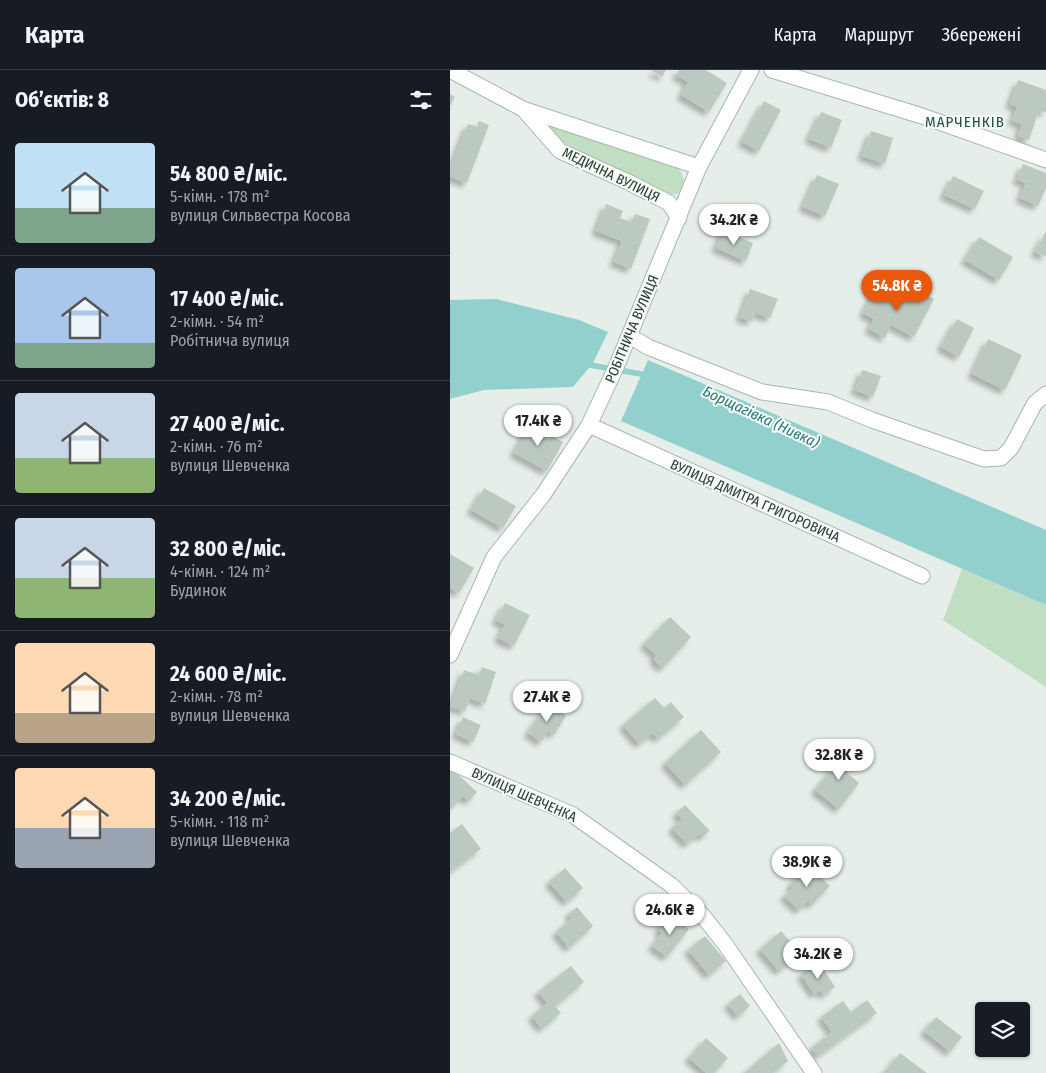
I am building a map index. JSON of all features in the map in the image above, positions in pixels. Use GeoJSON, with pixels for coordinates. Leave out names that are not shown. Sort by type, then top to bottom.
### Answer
{"type":"FeatureCollection","features":[{"type":"Feature","properties":{"kind":"street","name":"МЕДИЧНА ВУЛИЦЯ"},"geometry":{"type":"LineString","coordinates":[[450,70],[523,109],[699,167]]}},
{"type":"Feature","properties":{"kind":"street","name":"РОБІТНИЧА ВУЛИЦЯ"},"geometry":{"type":"LineString","coordinates":[[450,655],[494,557],[543,495],[589,425],[616,369],[699,167],[751,70]]}},
{"type":"Feature","properties":{"kind":"street"},"geometry":{"type":"LineString","coordinates":[[772,70],[922,116],[1046,160]]}},
{"type":"Feature","properties":{"kind":"street","name":"МЕДИЧНА ВУЛИЦЯ"},"geometry":{"type":"LineString","coordinates":[[523,109],[560,151],[669,203],[678,218]]}},
{"type":"Feature","properties":{"kind":"street"},"geometry":{"type":"LineString","coordinates":[[630,336],[648,347],[762,392],[828,402],[872,420],[984,458],[1001,458],[1011,448],[1035,403],[1046,394]]}},
{"type":"Feature","properties":{"kind":"street","name":"ВУЛИЦЯ ДМИТРА ГРИГОРОВИЧА"},"geometry":{"type":"LineString","coordinates":[[589,425],[922,576]]}},
{"type":"Feature","properties":{"kind":"street","name":"ВУЛИЦЯ ШЕВЧЕНКА"},"geometry":{"type":"LineString","coordinates":[[450,762],[573,815],[671,885],[703,916],[725,944],[814,1073]]}},
{"type":"Feature","properties":{"kind":"green space"},"geometry":{"type":"Polygon","coordinates":[[[543,120],[677,167],[684,179],[679,193],[668,196],[562,147],[543,120]]]}},
{"type":"Feature","properties":{"kind":"green space"},"geometry":{"type":"Polygon","coordinates":[[[962,569],[1046,605],[1046,687],[943,620],[962,569]]]}},
{"type":"Feature","properties":{"kind":"water"},"geometry":{"type":"Polygon","coordinates":[[[496,299],[579,320],[608,332],[593,363],[573,387],[484,390],[450,399],[450,300],[496,299]]]}},
{"type":"Feature","properties":{"kind":"water"},"geometry":{"type":"Polygon","coordinates":[[[648,360],[1046,530],[1046,605],[621,421],[648,360]]]}},
{"type":"Feature","properties":{"kind":"building"},"geometry":{"type":"Polygon","coordinates":[[[651,70],[666,70],[662,77],[651,70]]]}},
{"type":"Feature","properties":{"kind":"building"},"geometry":{"type":"Polygon","coordinates":[[[679,70],[706,70],[727,83],[709,112],[681,95],[688,82],[676,75],[679,70]]]}},
{"type":"Feature","properties":{"kind":"building"},"geometry":{"type":"Polygon","coordinates":[[[1018,80],[1046,90],[1046,113],[1039,110],[1029,140],[1018,136],[1022,124],[1012,121],[1017,107],[1010,104],[1018,80]]]}},
{"type":"Feature","properties":{"kind":"building"},"geometry":{"type":"Polygon","coordinates":[[[450,94],[455,97],[450,106],[450,94]]]}},
{"type":"Feature","properties":{"kind":"building"},"geometry":{"type":"Polygon","coordinates":[[[764,101],[781,110],[759,151],[742,142],[764,101]]]}},
{"type":"Feature","properties":{"kind":"building"},"geometry":{"type":"Polygon","coordinates":[[[821,112],[842,120],[831,148],[809,139],[821,112]]]}},
{"type":"Feature","properties":{"kind":"building"},"geometry":{"type":"Polygon","coordinates":[[[479,121],[489,125],[467,183],[450,177],[450,169],[468,124],[477,127],[479,121]]]}},
{"type":"Feature","properties":{"kind":"building"},"geometry":{"type":"Polygon","coordinates":[[[871,131],[893,138],[885,164],[862,156],[871,131]]]}},
{"type":"Feature","properties":{"kind":"building"},"geometry":{"type":"Polygon","coordinates":[[[1023,164],[1046,173],[1046,188],[1038,206],[1020,198],[1026,183],[1017,180],[1023,164]]]}},
{"type":"Feature","properties":{"kind":"building"},"geometry":{"type":"Polygon","coordinates":[[[817,175],[839,184],[825,216],[803,207],[817,175]]]}},
{"type":"Feature","properties":{"kind":"building"},"geometry":{"type":"Polygon","coordinates":[[[953,176],[984,191],[975,209],[944,195],[953,176]]]}},
{"type":"Feature","properties":{"kind":"building"},"geometry":{"type":"Polygon","coordinates":[[[606,204],[623,211],[620,218],[631,222],[635,214],[650,219],[631,269],[614,262],[622,241],[596,231],[606,204]]]}},
{"type":"Feature","properties":{"kind":"building"},"geometry":{"type":"Polygon","coordinates":[[[723,230],[753,243],[746,261],[716,248],[723,230]]]}},
{"type":"Feature","properties":{"kind":"building"},"geometry":{"type":"Polygon","coordinates":[[[1046,231],[1046,257],[1035,252],[1046,231]]]}},
{"type":"Feature","properties":{"kind":"building"},"geometry":{"type":"Polygon","coordinates":[[[979,237],[1013,257],[999,280],[965,260],[979,237]]]}},
{"type":"Feature","properties":{"kind":"building"},"geometry":{"type":"Polygon","coordinates":[[[877,286],[911,303],[917,290],[934,299],[914,337],[891,325],[885,338],[869,329],[874,319],[863,313],[877,286]]]}},
{"type":"Feature","properties":{"kind":"building"},"geometry":{"type":"Polygon","coordinates":[[[750,289],[778,299],[770,318],[756,313],[751,321],[740,318],[750,289]]]}},
{"type":"Feature","properties":{"kind":"building"},"geometry":{"type":"Polygon","coordinates":[[[957,319],[974,328],[959,357],[941,347],[957,319]]]}},
{"type":"Feature","properties":{"kind":"building"},"geometry":{"type":"Polygon","coordinates":[[[988,339],[1022,355],[1005,390],[972,374],[988,339]]]}},
{"type":"Feature","properties":{"kind":"building"},"geometry":{"type":"Polygon","coordinates":[[[862,370],[881,376],[873,397],[855,390],[862,370]]]}},
{"type":"Feature","properties":{"kind":"building"},"geometry":{"type":"Polygon","coordinates":[[[529,424],[563,442],[547,471],[514,453],[529,424]]]}},
{"type":"Feature","properties":{"kind":"building"},"geometry":{"type":"Polygon","coordinates":[[[484,488],[516,506],[503,528],[471,510],[484,488]]]}},
{"type":"Feature","properties":{"kind":"building"},"geometry":{"type":"Polygon","coordinates":[[[450,554],[474,568],[459,593],[450,588],[450,554]]]}},
{"type":"Feature","properties":{"kind":"building"},"geometry":{"type":"Polygon","coordinates":[[[505,603],[530,615],[514,646],[498,638],[505,625],[496,620],[505,603]]]}},
{"type":"Feature","properties":{"kind":"building"},"geometry":{"type":"Polygon","coordinates":[[[670,617],[691,637],[663,668],[654,660],[656,655],[644,644],[670,617]]]}},
{"type":"Feature","properties":{"kind":"building"},"geometry":{"type":"Polygon","coordinates":[[[482,667],[496,672],[485,704],[470,698],[465,711],[451,707],[464,670],[479,675],[482,667]]]}},
{"type":"Feature","properties":{"kind":"building"},"geometry":{"type":"Polygon","coordinates":[[[655,698],[664,708],[671,702],[684,717],[658,739],[653,733],[639,744],[623,725],[655,698]]]}},
{"type":"Feature","properties":{"kind":"building"},"geometry":{"type":"Polygon","coordinates":[[[548,704],[566,716],[554,735],[549,731],[541,742],[528,733],[548,704]]]}},
{"type":"Feature","properties":{"kind":"building"},"geometry":{"type":"Polygon","coordinates":[[[463,717],[481,725],[473,742],[456,734],[463,717]]]}},
{"type":"Feature","properties":{"kind":"building"},"geometry":{"type":"Polygon","coordinates":[[[701,730],[721,752],[685,785],[665,763],[701,730]]]}},
{"type":"Feature","properties":{"kind":"building"},"geometry":{"type":"Polygon","coordinates":[[[847,750],[858,759],[847,773],[859,783],[839,809],[815,790],[847,750]]]}},
{"type":"Feature","properties":{"kind":"building"},"geometry":{"type":"Polygon","coordinates":[[[452,769],[477,792],[469,801],[463,796],[450,809],[450,771],[452,769]]]}},
{"type":"Feature","properties":{"kind":"building"},"geometry":{"type":"Polygon","coordinates":[[[685,805],[710,831],[702,837],[699,834],[687,844],[672,828],[682,819],[676,813],[685,805]]]}},
{"type":"Feature","properties":{"kind":"building"},"geometry":{"type":"Polygon","coordinates":[[[462,824],[481,849],[450,872],[450,833],[462,824]]]}},
{"type":"Feature","properties":{"kind":"building"},"geometry":{"type":"Polygon","coordinates":[[[808,865],[830,886],[812,905],[808,901],[799,910],[784,896],[793,888],[790,885],[808,865]]]}},
{"type":"Feature","properties":{"kind":"building"},"geometry":{"type":"Polygon","coordinates":[[[565,868],[583,888],[567,902],[549,882],[565,868]]]}},
{"type":"Feature","properties":{"kind":"building"},"geometry":{"type":"Polygon","coordinates":[[[577,907],[593,926],[569,948],[556,932],[572,918],[568,914],[577,907]]]}},
{"type":"Feature","properties":{"kind":"building"},"geometry":{"type":"Polygon","coordinates":[[[669,915],[689,929],[667,957],[652,946],[662,933],[658,929],[669,915]]]}},
{"type":"Feature","properties":{"kind":"building"},"geometry":{"type":"Polygon","coordinates":[[[781,931],[800,953],[779,971],[760,949],[781,931]]]}},
{"type":"Feature","properties":{"kind":"building"},"geometry":{"type":"Polygon","coordinates":[[[705,936],[726,961],[709,975],[688,950],[705,936]]]}},
{"type":"Feature","properties":{"kind":"building"},"geometry":{"type":"Polygon","coordinates":[[[819,962],[835,987],[824,995],[820,990],[814,994],[801,974],[819,962]]]}},
{"type":"Feature","properties":{"kind":"building"},"geometry":{"type":"Polygon","coordinates":[[[571,966],[584,982],[555,1006],[561,1013],[542,1029],[532,1016],[547,1003],[538,992],[571,966]]]}},
{"type":"Feature","properties":{"kind":"building"},"geometry":{"type":"Polygon","coordinates":[[[740,994],[750,1006],[738,1016],[728,1004],[740,994]]]}},
{"type":"Feature","properties":{"kind":"building"},"geometry":{"type":"Polygon","coordinates":[[[867,1000],[877,1013],[818,1056],[811,1048],[832,1032],[821,1017],[843,1001],[851,1012],[867,1000]]]}},
{"type":"Feature","properties":{"kind":"building"},"geometry":{"type":"Polygon","coordinates":[[[936,1017],[962,1037],[950,1052],[924,1031],[936,1017]]]}},
{"type":"Feature","properties":{"kind":"building"},"geometry":{"type":"Polygon","coordinates":[[[706,1038],[728,1058],[714,1073],[706,1073],[689,1058],[706,1038]]]}},
{"type":"Feature","properties":{"kind":"building"},"geometry":{"type":"Polygon","coordinates":[[[779,1043],[788,1061],[773,1073],[744,1073],[779,1043]]]}},
{"type":"Feature","properties":{"kind":"building"},"geometry":{"type":"Polygon","coordinates":[[[900,1053],[927,1073],[884,1073],[900,1053]]]}},
{"type":"Feature","properties":{"kind":"waterway","name":"Борщагівка (Нивка)"},"geometry":{"type":"LineString","coordinates":[[584,364],[641,374],[648,377]]}},
{"type":"Feature","properties":{"kind":"district","name":"МАРЧЕНКІВ"},"geometry":{"type":"Point","coordinates":[965,122]}}]}
